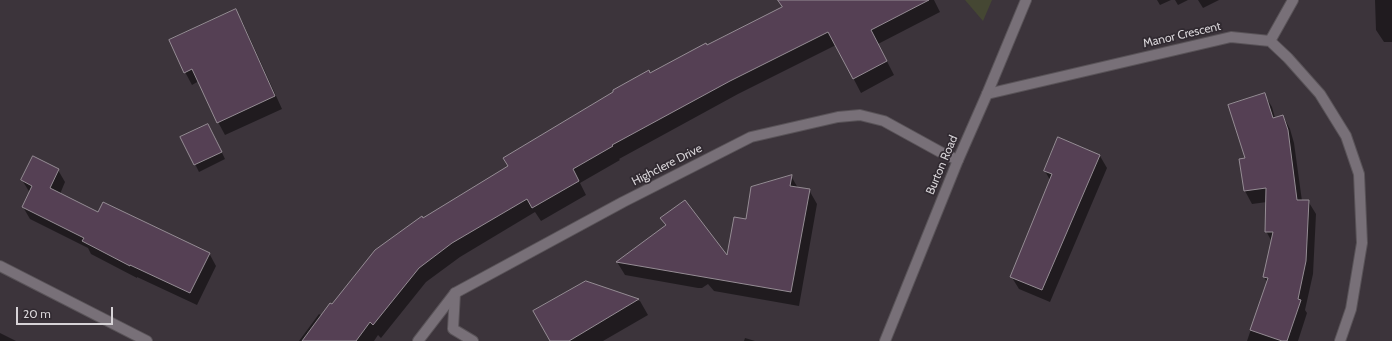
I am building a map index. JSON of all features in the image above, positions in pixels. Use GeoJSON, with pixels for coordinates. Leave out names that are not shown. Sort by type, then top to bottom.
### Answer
{"type":"FeatureCollection","features":[{"type":"Feature","properties":{"kind":"street","name":"Burton Road"},"geometry":{"type":"LineString","coordinates":[[885,341],[958,160],[1026,0]]}},
{"type":"Feature","properties":{"kind":"street"},"geometry":{"type":"LineString","coordinates":[[1293,0],[1270,41],[1288,58],[1320,94],[1346,136],[1359,174],[1362,243],[1351,309],[1340,341]]}},
{"type":"Feature","properties":{"kind":"street","name":"Manor Crescent"},"geometry":{"type":"LineString","coordinates":[[987,94],[1232,37],[1270,41]]}},
{"type":"Feature","properties":{"kind":"street","name":"Highclere Drive"},"geometry":{"type":"LineString","coordinates":[[418,341],[455,292],[624,202],[751,137],[838,117],[860,115],[884,121],[944,154],[958,160]]}},
{"type":"Feature","properties":{"kind":"street"},"geometry":{"type":"LineString","coordinates":[[0,266],[147,341]]}},
{"type":"Feature","properties":{"kind":"street"},"geometry":{"type":"LineString","coordinates":[[455,292],[453,329],[473,341]]}},
{"type":"Feature","properties":{"kind":"green space"},"geometry":{"type":"Polygon","coordinates":[[[965,0],[992,0],[983,21],[965,0]]]}},
{"type":"Feature","properties":{"kind":"building"},"geometry":{"type":"Polygon","coordinates":[[[778,0],[929,0],[871,30],[887,61],[853,79],[828,32],[730,81],[612,145],[613,146],[573,169],[579,181],[532,208],[527,199],[452,243],[419,268],[373,325],[370,322],[356,341],[302,341],[330,303],[332,304],[375,250],[422,216],[423,218],[508,166],[503,158],[613,92],[613,90],[649,70],[650,73],[706,43],[707,45],[782,7],[778,0]]]}},
{"type":"Feature","properties":{"kind":"building"},"geometry":{"type":"Polygon","coordinates":[[[236,9],[275,96],[217,123],[192,69],[184,73],[169,40],[236,9]]]}},
{"type":"Feature","properties":{"kind":"building"},"geometry":{"type":"Polygon","coordinates":[[[1265,93],[1273,118],[1283,115],[1288,130],[1297,200],[1309,200],[1306,261],[1298,299],[1301,300],[1287,341],[1282,341],[1250,330],[1268,278],[1263,277],[1273,232],[1265,232],[1266,188],[1244,191],[1239,159],[1245,158],[1228,105],[1265,93]]]}},
{"type":"Feature","properties":{"kind":"building"},"geometry":{"type":"Polygon","coordinates":[[[208,124],[222,152],[194,165],[180,137],[208,124]]]}},
{"type":"Feature","properties":{"kind":"building"},"geometry":{"type":"Polygon","coordinates":[[[1058,137],[1100,155],[1042,290],[1010,277],[1052,174],[1044,171],[1058,137]]]}},
{"type":"Feature","properties":{"kind":"building"},"geometry":{"type":"Polygon","coordinates":[[[33,156],[59,169],[50,188],[98,212],[103,202],[210,253],[190,293],[130,266],[82,241],[84,238],[22,207],[32,186],[21,180],[33,156]]]}},
{"type":"Feature","properties":{"kind":"building"},"geometry":{"type":"Polygon","coordinates":[[[792,175],[790,186],[810,189],[791,292],[616,262],[666,225],[660,218],[685,200],[727,255],[734,217],[746,219],[751,187],[792,175]]]}},
{"type":"Feature","properties":{"kind":"building"},"geometry":{"type":"Polygon","coordinates":[[[586,281],[639,299],[569,341],[550,341],[533,311],[586,281]]]}}]}
